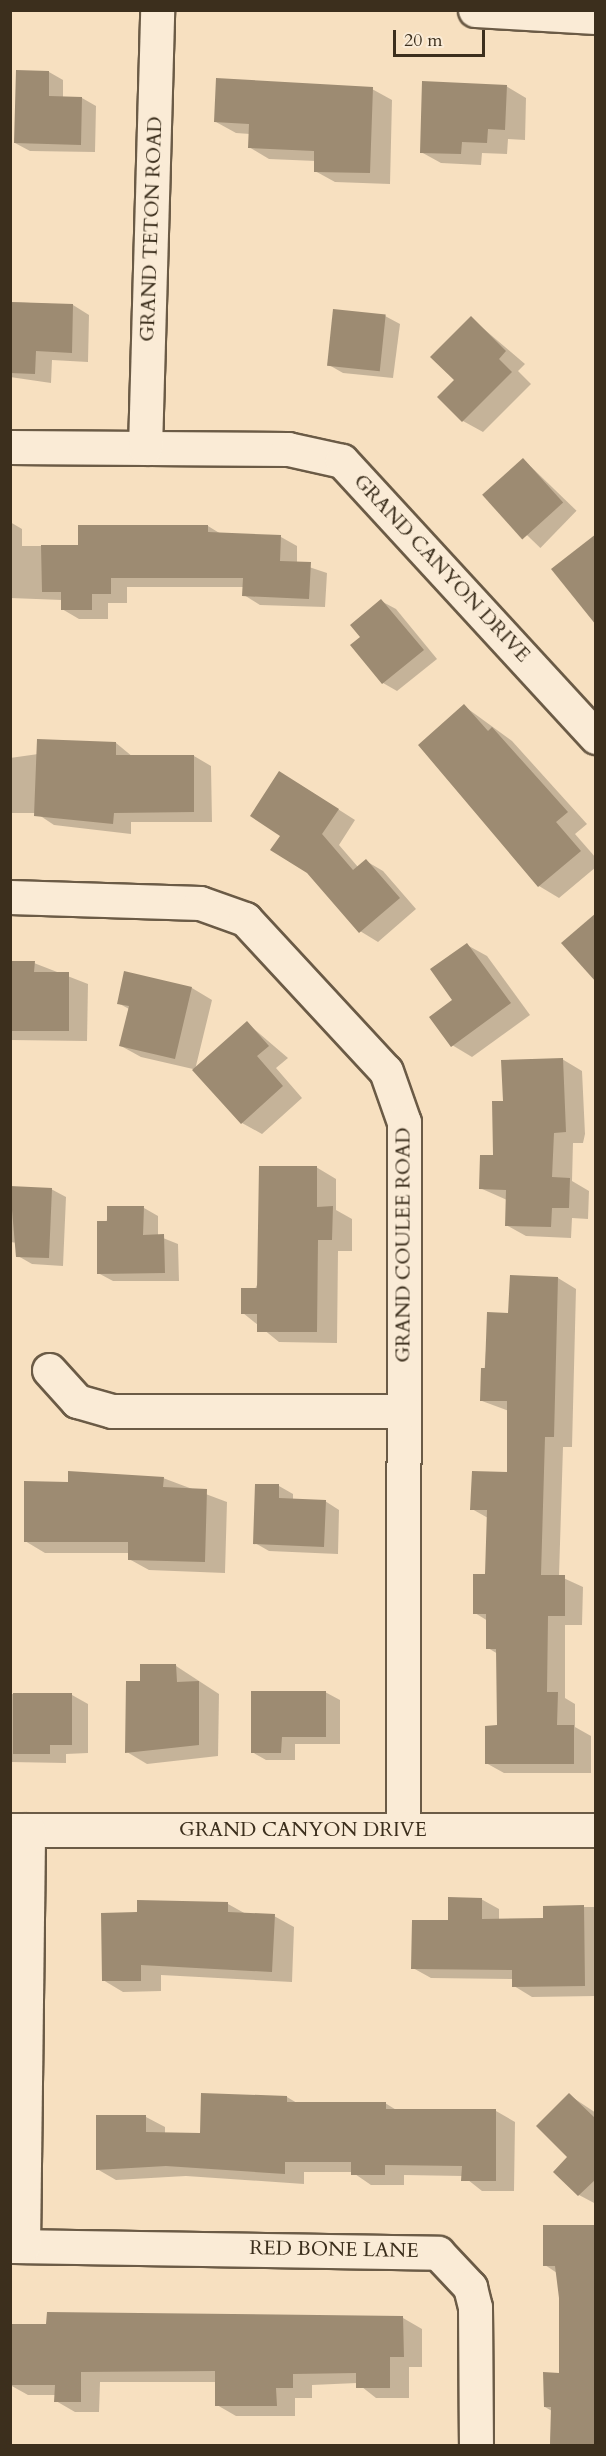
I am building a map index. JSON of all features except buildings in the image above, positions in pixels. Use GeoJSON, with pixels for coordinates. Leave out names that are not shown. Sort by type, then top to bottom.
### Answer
{"type":"FeatureCollection","features":[{"type":"Feature","properties":{"kind":"street","name":"GRAND TETON ROAD"},"geometry":{"type":"LineString","coordinates":[[145,448],[157,10]]}},
{"type":"Feature","properties":{"kind":"street"},"geometry":{"type":"LineString","coordinates":[[475,10],[596,16]]}},
{"type":"Feature","properties":{"kind":"street","name":"GRAND CANYON DRIVE"},"geometry":{"type":"LineString","coordinates":[[10,447],[288,449],[342,461],[596,737]]}},
{"type":"Feature","properties":{"kind":"street","name":"GRAND COULEE ROAD"},"geometry":{"type":"LineString","coordinates":[[10,897],[200,903],[246,919],[386,1071],[404,1122],[403,1829]]}},
{"type":"Feature","properties":{"kind":"street"},"geometry":{"type":"LineString","coordinates":[[50,1370],[77,1401],[112,1411],[404,1411]]}},
{"type":"Feature","properties":{"kind":"street","name":"GRAND CANYON DRIVE"},"geometry":{"type":"LineString","coordinates":[[20,1830],[596,1830]]}},
{"type":"Feature","properties":{"kind":"street"},"geometry":{"type":"LineString","coordinates":[[17,2246],[20,1830]]}},
{"type":"Feature","properties":{"kind":"street","name":"RED BONE LANE"},"geometry":{"type":"LineString","coordinates":[[17,2246],[438,2253],[470,2287],[475,2307],[476,2445]]}}]}
